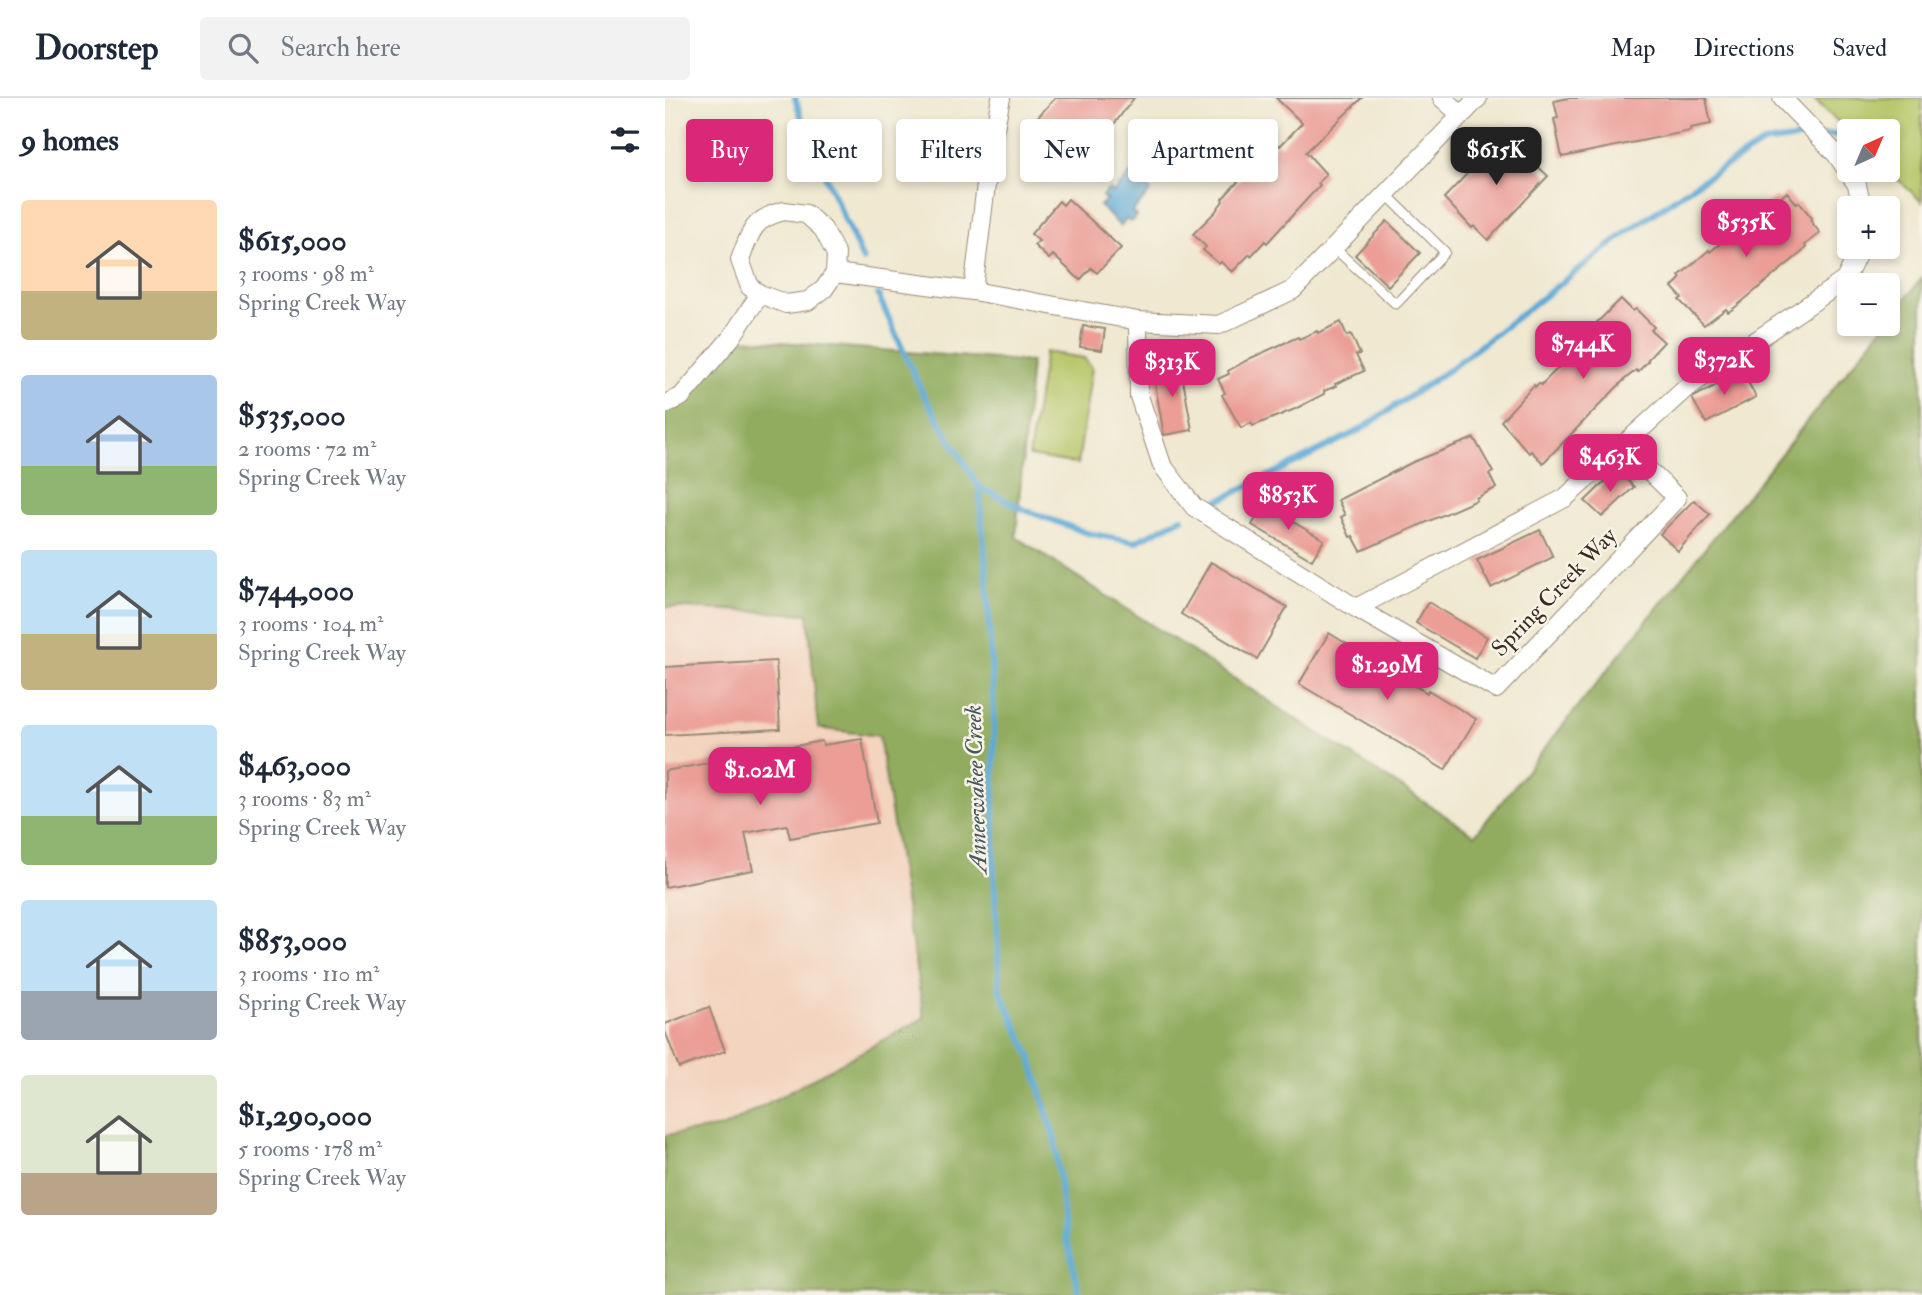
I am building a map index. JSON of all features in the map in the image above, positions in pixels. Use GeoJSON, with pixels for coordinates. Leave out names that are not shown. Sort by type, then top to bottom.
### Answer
{"type":"FeatureCollection","features":[{"type":"Feature","properties":{"kind":"street"},"geometry":{"type":"LineString","coordinates":[[973,291],[990,152],[1001,98]]}},
{"type":"Feature","properties":{"kind":"street"},"geometry":{"type":"LineString","coordinates":[[1442,98],[1461,116]]}},
{"type":"Feature","properties":{"kind":"street"},"geometry":{"type":"LineString","coordinates":[[835,273],[973,291],[1138,321],[1219,325],[1293,290],[1478,98]]}},
{"type":"Feature","properties":{"kind":"street"},"geometry":{"type":"LineString","coordinates":[[1782,98],[1836,154],[1857,185],[1859,196]]}},
{"type":"Feature","properties":{"kind":"street"},"geometry":{"type":"LineString","coordinates":[[784,211],[806,214],[823,229],[836,254],[835,273],[824,289],[808,300],[786,304],[760,294],[750,287],[740,260],[751,232],[764,216],[784,211]]}},
{"type":"Feature","properties":{"kind":"street"},"geometry":{"type":"LineString","coordinates":[[1356,608],[1565,498],[1685,389],[1845,281],[1855,259]]}},
{"type":"Feature","properties":{"kind":"street"},"geometry":{"type":"LineString","coordinates":[[665,404],[681,397],[731,338],[760,294]]}},
{"type":"Feature","properties":{"kind":"street","name":"Spring Creek Way"},"geometry":{"type":"LineString","coordinates":[[1138,321],[1139,396],[1162,465],[1194,507],[1356,608],[1496,689],[1677,498],[1623,445]]}},
{"type":"Feature","properties":{"kind":"lane"},"geometry":{"type":"LineString","coordinates":[[1334,247],[1396,304],[1445,252],[1386,194]]}},
{"type":"Feature","properties":{"kind":"shaded area"},"geometry":{"type":"Polygon","coordinates":[[[665,607],[808,614],[819,728],[879,736],[924,1018],[724,1127],[665,1135],[665,607]]]}},
{"type":"Feature","properties":{"kind":"green space"},"geometry":{"type":"Polygon","coordinates":[[[1813,98],[1922,98],[1922,202],[1901,182],[1901,119],[1837,121],[1813,98]]]}},
{"type":"Feature","properties":{"kind":"green space"},"geometry":{"type":"Polygon","coordinates":[[[1922,278],[1922,1295],[665,1295],[665,1135],[724,1127],[924,1018],[879,736],[818,728],[808,614],[665,607],[665,404],[731,338],[1031,362],[1016,537],[1475,835],[1875,336],[1900,336],[1900,305],[1922,278]]]}},
{"type":"Feature","properties":{"kind":"green space"},"geometry":{"type":"Polygon","coordinates":[[[1045,352],[1084,358],[1092,368],[1078,464],[1029,456],[1045,352]]]}},
{"type":"Feature","properties":{"kind":"water"},"geometry":{"type":"Polygon","coordinates":[[[1128,176],[1128,182],[1149,182],[1146,186],[1151,191],[1132,212],[1136,216],[1131,222],[1126,219],[1120,226],[1100,206],[1106,200],[1102,196],[1109,189],[1113,193],[1128,176]]]}},
{"type":"Feature","properties":{"kind":"building"},"geometry":{"type":"Polygon","coordinates":[[[1055,98],[1134,98],[1114,124],[1114,119],[1036,119],[1055,98]]]}},
{"type":"Feature","properties":{"kind":"building"},"geometry":{"type":"Polygon","coordinates":[[[1276,98],[1362,98],[1306,152],[1326,174],[1318,183],[1320,185],[1267,243],[1265,241],[1232,272],[1203,250],[1206,247],[1193,234],[1215,212],[1222,199],[1238,182],[1278,182],[1278,144],[1280,146],[1302,123],[1276,98]]]}},
{"type":"Feature","properties":{"kind":"building"},"geometry":{"type":"Polygon","coordinates":[[[1569,98],[1706,98],[1711,124],[1690,128],[1690,131],[1562,157],[1554,119],[1558,118],[1554,101],[1569,98]]]}},
{"type":"Feature","properties":{"kind":"building"},"geometry":{"type":"Polygon","coordinates":[[[1505,134],[1537,162],[1534,163],[1548,176],[1488,240],[1474,226],[1472,228],[1444,198],[1505,134]]]}},
{"type":"Feature","properties":{"kind":"building"},"geometry":{"type":"Polygon","coordinates":[[[1787,192],[1812,218],[1810,220],[1820,233],[1805,245],[1802,252],[1733,309],[1728,312],[1726,309],[1704,325],[1679,300],[1682,298],[1672,287],[1681,278],[1679,276],[1709,250],[1710,252],[1775,197],[1778,200],[1787,192]]]}},
{"type":"Feature","properties":{"kind":"building"},"geometry":{"type":"Polygon","coordinates":[[[1068,199],[1121,248],[1097,273],[1091,268],[1080,280],[1053,255],[1049,259],[1034,245],[1039,241],[1031,234],[1059,201],[1063,205],[1068,199]]]}},
{"type":"Feature","properties":{"kind":"building"},"geometry":{"type":"Polygon","coordinates":[[[1387,221],[1420,253],[1388,286],[1355,255],[1387,221]]]}},
{"type":"Feature","properties":{"kind":"building"},"geometry":{"type":"Polygon","coordinates":[[[1621,299],[1654,327],[1651,330],[1664,342],[1638,372],[1636,370],[1624,380],[1543,463],[1531,451],[1529,453],[1501,421],[1534,385],[1541,385],[1566,360],[1587,335],[1585,334],[1621,299]]]}},
{"type":"Feature","properties":{"kind":"building"},"geometry":{"type":"Polygon","coordinates":[[[1341,322],[1347,336],[1351,334],[1360,354],[1356,355],[1364,371],[1335,384],[1336,386],[1324,391],[1324,394],[1295,409],[1241,428],[1222,395],[1225,393],[1218,379],[1251,358],[1341,322]]]}},
{"type":"Feature","properties":{"kind":"building"},"geometry":{"type":"Polygon","coordinates":[[[1083,326],[1105,329],[1102,350],[1080,347],[1083,326]]]}},
{"type":"Feature","properties":{"kind":"building"},"geometry":{"type":"Polygon","coordinates":[[[1180,363],[1192,430],[1164,435],[1152,367],[1180,363]]]}},
{"type":"Feature","properties":{"kind":"building"},"geometry":{"type":"Polygon","coordinates":[[[1742,371],[1756,397],[1706,423],[1692,398],[1742,371]]]}},
{"type":"Feature","properties":{"kind":"building"},"geometry":{"type":"Polygon","coordinates":[[[1474,438],[1493,472],[1489,474],[1496,488],[1476,498],[1477,500],[1361,551],[1353,536],[1350,537],[1341,517],[1345,515],[1338,500],[1413,462],[1474,438]]]}},
{"type":"Feature","properties":{"kind":"building"},"geometry":{"type":"Polygon","coordinates":[[[1617,470],[1634,487],[1602,517],[1585,501],[1617,470]]]}},
{"type":"Feature","properties":{"kind":"building"},"geometry":{"type":"Polygon","coordinates":[[[1694,500],[1710,514],[1678,551],[1660,534],[1694,500]]]}},
{"type":"Feature","properties":{"kind":"building"},"geometry":{"type":"Polygon","coordinates":[[[1264,505],[1324,540],[1312,560],[1252,525],[1264,505]]]}},
{"type":"Feature","properties":{"kind":"building"},"geometry":{"type":"Polygon","coordinates":[[[1540,530],[1553,557],[1491,588],[1477,560],[1540,530]]]}},
{"type":"Feature","properties":{"kind":"building"},"geometry":{"type":"Polygon","coordinates":[[[1211,562],[1287,607],[1257,659],[1181,614],[1211,562]]]}},
{"type":"Feature","properties":{"kind":"building"},"geometry":{"type":"Polygon","coordinates":[[[1428,602],[1487,637],[1475,658],[1416,623],[1428,602]]]}},
{"type":"Feature","properties":{"kind":"building"},"geometry":{"type":"Polygon","coordinates":[[[1329,633],[1427,693],[1428,690],[1476,719],[1445,770],[1299,684],[1329,633]]]}},
{"type":"Feature","properties":{"kind":"building"},"geometry":{"type":"Polygon","coordinates":[[[776,661],[780,729],[665,735],[665,667],[776,661]]]}},
{"type":"Feature","properties":{"kind":"building"},"geometry":{"type":"Polygon","coordinates":[[[862,739],[877,823],[790,838],[787,825],[745,833],[753,870],[665,887],[665,771],[735,758],[741,785],[779,778],[774,750],[822,741],[823,745],[862,739]]]}},
{"type":"Feature","properties":{"kind":"building"},"geometry":{"type":"Polygon","coordinates":[[[709,1007],[725,1051],[679,1068],[665,1031],[665,1024],[709,1007]]]}},
{"type":"Feature","properties":{"kind":"waterway","name":"Anneewakee Creek"},"geometry":{"type":"LineString","coordinates":[[795,98],[807,135],[863,260]]}},
{"type":"Feature","properties":{"kind":"waterway"},"geometry":{"type":"LineString","coordinates":[[1825,135],[1837,135]]}},
{"type":"Feature","properties":{"kind":"waterway"},"geometry":{"type":"LineString","coordinates":[[1216,502],[1360,430],[1450,369],[1627,232],[1690,188],[1763,143],[1799,138]]}},
{"type":"Feature","properties":{"kind":"waterway","name":"Anneewakee Creek"},"geometry":{"type":"LineString","coordinates":[[878,295],[923,394],[979,487],[987,577],[994,716],[994,873],[1000,991],[1030,1055],[1055,1140],[1065,1230],[1080,1295]]}},
{"type":"Feature","properties":{"kind":"waterway"},"geometry":{"type":"LineString","coordinates":[[979,487],[1025,510],[1087,533],[1135,542],[1182,518]]}}]}
